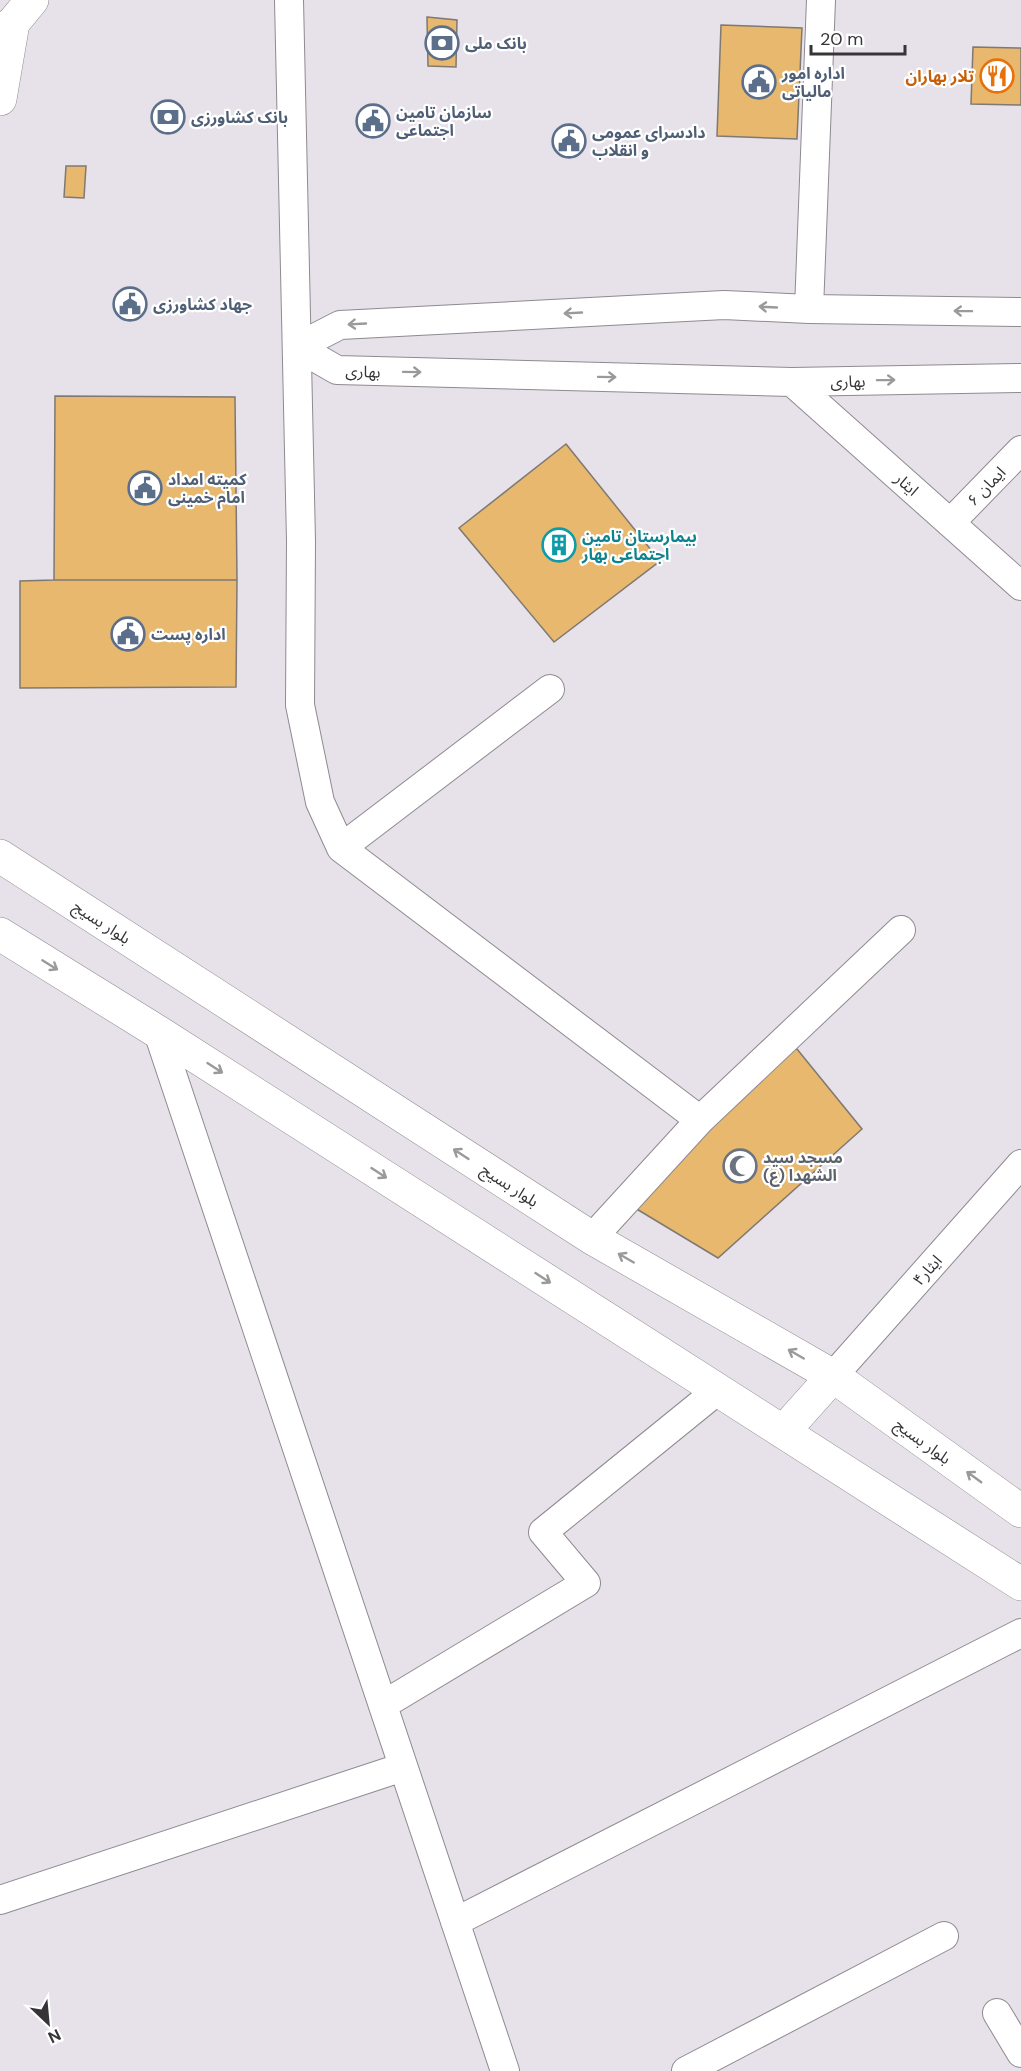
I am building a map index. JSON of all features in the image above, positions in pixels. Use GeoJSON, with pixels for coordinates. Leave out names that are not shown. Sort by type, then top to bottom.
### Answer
{"type":"FeatureCollection","features":[{"type":"Feature","properties":{"kind":"street"},"geometry":{"type":"LineString","coordinates":[[289,0],[301,541],[300,705],[320,802],[341,848],[700,1120]]}},
{"type":"Feature","properties":{"kind":"street"},"geometry":{"type":"LineString","coordinates":[[810,309],[821,0]]}},
{"type":"Feature","properties":{"kind":"street"},"geometry":{"type":"LineString","coordinates":[[0,99],[15,18]]}},
{"type":"Feature","properties":{"kind":"street"},"geometry":{"type":"LineString","coordinates":[[297,346],[340,325],[724,305],[810,309],[1021,312]]}},
{"type":"Feature","properties":{"kind":"street","name":"بهاری"},"geometry":{"type":"LineString","coordinates":[[297,346],[338,370],[792,382],[1021,378]]}},
{"type":"Feature","properties":{"kind":"street","name":"ایثار"},"geometry":{"type":"LineString","coordinates":[[792,382],[1021,586]]}},
{"type":"Feature","properties":{"kind":"street","name":"ایمان ۶"},"geometry":{"type":"LineString","coordinates":[[950,523],[1021,450]]}},
{"type":"Feature","properties":{"kind":"street"},"geometry":{"type":"LineString","coordinates":[[341,848],[550,689]]}},
{"type":"Feature","properties":{"kind":"street","name":"بلوار بسیج"},"geometry":{"type":"LineString","coordinates":[[0,856],[592,1238],[833,1376],[1021,1511]]}},
{"type":"Feature","properties":{"kind":"street"},"geometry":{"type":"LineString","coordinates":[[592,1238],[700,1120],[901,930]]}},
{"type":"Feature","properties":{"kind":"street"},"geometry":{"type":"LineString","coordinates":[[0,934],[158,1032],[1021,1584]]}},
{"type":"Feature","properties":{"kind":"street"},"geometry":{"type":"LineString","coordinates":[[158,1032],[505,2071]]}},
{"type":"Feature","properties":{"kind":"street","name":"ایثار۴"},"geometry":{"type":"LineString","coordinates":[[833,1376],[1021,1164]]}},
{"type":"Feature","properties":{"kind":"street"},"geometry":{"type":"LineString","coordinates":[[783,1432],[833,1376]]}},
{"type":"Feature","properties":{"kind":"street"},"geometry":{"type":"LineString","coordinates":[[383,1705],[586,1583],[543,1532],[718,1390]]}},
{"type":"Feature","properties":{"kind":"street"},"geometry":{"type":"LineString","coordinates":[[455,1922],[1021,1633]]}},
{"type":"Feature","properties":{"kind":"street"},"geometry":{"type":"LineString","coordinates":[[0,1900],[403,1767]]}},
{"type":"Feature","properties":{"kind":"street"},"geometry":{"type":"LineString","coordinates":[[686,2071],[944,1936]]}},
{"type":"Feature","properties":{"kind":"street"},"geometry":{"type":"LineString","coordinates":[[997,2013],[1021,2054]]}},
{"type":"Feature","properties":{"kind":"building","name":"بانک ملی"},"geometry":{"type":"Polygon","coordinates":[[[427,17],[457,20],[456,67],[428,66],[427,17]]]}},
{"type":"Feature","properties":{"kind":"building","name":"اداره امور مالیاتی"},"geometry":{"type":"Polygon","coordinates":[[[721,25],[802,28],[797,139],[717,136],[721,25]]]}},
{"type":"Feature","properties":{"kind":"building","name":"تلار بهاران"},"geometry":{"type":"Polygon","coordinates":[[[973,47],[1021,48],[1021,105],[971,104],[973,47]]]}},
{"type":"Feature","properties":{"kind":"building"},"geometry":{"type":"Polygon","coordinates":[[[66,166],[86,166],[84,198],[64,197],[66,166]]]}},
{"type":"Feature","properties":{"kind":"building","name":"کمیته امداد امام خمینی"},"geometry":{"type":"Polygon","coordinates":[[[55,396],[235,397],[237,580],[54,580],[55,396]]]}},
{"type":"Feature","properties":{"kind":"building","name":"بیمارستان تامین اجتماعی بهار"},"geometry":{"type":"Polygon","coordinates":[[[566,444],[660,561],[554,642],[459,528],[566,444]]]}},
{"type":"Feature","properties":{"kind":"building","name":"اداره پست"},"geometry":{"type":"Polygon","coordinates":[[[237,580],[236,687],[20,688],[20,581],[237,580]]]}},
{"type":"Feature","properties":{"kind":"building","name":"مسجد سید الشهدا (ع)"},"geometry":{"type":"Polygon","coordinates":[[[788,1038],[862,1129],[718,1258],[625,1202],[788,1038]]]}},
{"type":"Feature","properties":{"kind":"place","name":"بانک ملی"},"geometry":{"type":"Point","coordinates":[442,43]}},
{"type":"Feature","properties":{"kind":"place","name":"تلار بهاران"},"geometry":{"type":"Point","coordinates":[997,76]}},
{"type":"Feature","properties":{"kind":"place","name":"اداره امور مالیاتی"},"geometry":{"type":"Point","coordinates":[759,82]}},
{"type":"Feature","properties":{"kind":"place","name":"بانک کشاورزی"},"geometry":{"type":"Point","coordinates":[168,117]}},
{"type":"Feature","properties":{"kind":"place","name":"سازمان تامین اجتماعی"},"geometry":{"type":"Point","coordinates":[373,121]}},
{"type":"Feature","properties":{"kind":"place","name":"دادسرای عمومی و انقلاب"},"geometry":{"type":"Point","coordinates":[569,141]}},
{"type":"Feature","properties":{"kind":"place","name":"جهاد کشاورزی"},"geometry":{"type":"Point","coordinates":[130,304]}},
{"type":"Feature","properties":{"kind":"place","name":"کمیته امداد امام خمینی"},"geometry":{"type":"Point","coordinates":[145,488]}},
{"type":"Feature","properties":{"kind":"place","name":"بیمارستان تامین اجتماعی بهار"},"geometry":{"type":"Point","coordinates":[559,545]}},
{"type":"Feature","properties":{"kind":"place","name":"اداره پست"},"geometry":{"type":"Point","coordinates":[128,634]}},
{"type":"Feature","properties":{"kind":"place","name":"مسجد سید الشهدا (ع)"},"geometry":{"type":"Point","coordinates":[740,1166]}}]}
